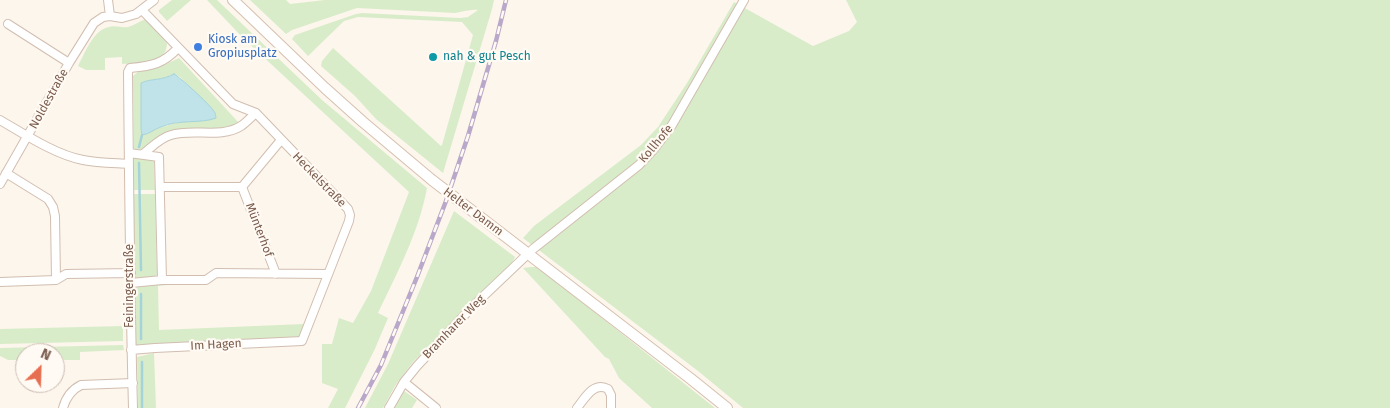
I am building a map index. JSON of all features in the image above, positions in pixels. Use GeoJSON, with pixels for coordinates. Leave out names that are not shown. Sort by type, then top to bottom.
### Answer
{"type":"FeatureCollection","features":[{"type":"Feature","properties":{"kind":"street"},"geometry":{"type":"LineString","coordinates":[[108,0],[110,16],[122,18],[142,10],[154,0]]}},
{"type":"Feature","properties":{"kind":"street","name":"Helter Damm"},"geometry":{"type":"LineString","coordinates":[[233,0],[304,69],[363,122],[448,193],[692,378],[727,408]]}},
{"type":"Feature","properties":{"kind":"street","name":"Kollhofe"},"geometry":{"type":"LineString","coordinates":[[529,254],[639,165],[654,149],[672,125],[744,0]]}},
{"type":"Feature","properties":{"kind":"street"},"geometry":{"type":"LineString","coordinates":[[142,10],[233,104],[256,113],[241,126],[227,131],[172,134],[161,139],[142,154]]}},
{"type":"Feature","properties":{"kind":"street","name":"Noldestraße"},"geometry":{"type":"LineString","coordinates":[[0,184],[94,23],[102,17],[110,16]]}},
{"type":"Feature","properties":{"kind":"street","name":"Noldestraße"},"geometry":{"type":"LineString","coordinates":[[8,24],[70,63]]}},
{"type":"Feature","properties":{"kind":"street","name":"Feiningerstraße"},"geometry":{"type":"LineString","coordinates":[[133,408],[128,72],[130,68],[161,63],[178,48]]}},
{"type":"Feature","properties":{"kind":"street","name":"Heckelstraße"},"geometry":{"type":"LineString","coordinates":[[256,113],[348,209],[350,215],[302,341]]}},
{"type":"Feature","properties":{"kind":"street","name":"Noldestraße"},"geometry":{"type":"LineString","coordinates":[[0,120],[66,156],[83,160],[129,164]]}},
{"type":"Feature","properties":{"kind":"street","name":"Münterhof"},"geometry":{"type":"LineString","coordinates":[[160,187],[242,187],[282,140]]}},
{"type":"Feature","properties":{"kind":"street"},"geometry":{"type":"LineString","coordinates":[[129,153],[159,157],[162,280]]}},
{"type":"Feature","properties":{"kind":"street"},"geometry":{"type":"LineString","coordinates":[[6,173],[48,199],[53,207],[55,216],[56,280]]}},
{"type":"Feature","properties":{"kind":"street","name":"Münterhof"},"geometry":{"type":"LineString","coordinates":[[242,187],[276,274]]}},
{"type":"Feature","properties":{"kind":"street","name":"Bramharer Weg"},"geometry":{"type":"LineString","coordinates":[[389,408],[404,382],[417,366],[473,306],[529,254]]}},
{"type":"Feature","properties":{"kind":"street"},"geometry":{"type":"LineString","coordinates":[[0,282],[56,280],[66,274],[131,273]]}},
{"type":"Feature","properties":{"kind":"street","name":"Münterhof"},"geometry":{"type":"LineString","coordinates":[[131,284],[162,280],[206,280],[216,273],[328,274]]}},
{"type":"Feature","properties":{"kind":"street","name":"Im Hagen"},"geometry":{"type":"LineString","coordinates":[[131,350],[302,341]]}},
{"type":"Feature","properties":{"kind":"street"},"geometry":{"type":"LineString","coordinates":[[404,382],[436,408]]}},
{"type":"Feature","properties":{"kind":"street"},"geometry":{"type":"LineString","coordinates":[[63,408],[66,399],[74,388],[81,385],[132,383]]}},
{"type":"Feature","properties":{"kind":"street"},"geometry":{"type":"LineString","coordinates":[[577,408],[593,388],[604,386],[611,395],[611,408]]}},
{"type":"Feature","properties":{"kind":"green space"},"geometry":{"type":"Polygon","coordinates":[[[172,0],[191,0],[167,21],[159,10],[172,0]]]}},
{"type":"Feature","properties":{"kind":"green space"},"geometry":{"type":"Polygon","coordinates":[[[207,0],[217,0],[322,100],[427,188],[413,236],[378,313],[388,318],[374,351],[345,408],[328,408],[338,389],[322,383],[322,344],[332,344],[339,318],[353,323],[371,291],[409,192],[244,39],[207,0]]]}},
{"type":"Feature","properties":{"kind":"green space"},"geometry":{"type":"Polygon","coordinates":[[[250,0],[286,0],[290,4],[325,0],[494,0],[443,173],[376,119],[355,96],[321,66],[322,61],[333,48],[441,146],[473,35],[462,22],[358,17],[344,21],[308,56],[292,39],[295,35],[362,13],[460,18],[468,17],[478,10],[455,13],[357,8],[292,30],[286,34],[250,0]]]}},
{"type":"Feature","properties":{"kind":"green space"},"geometry":{"type":"Polygon","coordinates":[[[846,0],[1390,0],[1390,408],[743,408],[698,371],[523,238],[534,226],[641,145],[658,127],[687,83],[734,2],[813,46],[849,31],[857,22],[846,0]]]}},
{"type":"Feature","properties":{"kind":"green space"},"geometry":{"type":"Polygon","coordinates":[[[146,19],[167,43],[166,50],[157,59],[144,63],[122,64],[122,57],[105,58],[105,70],[86,70],[78,66],[94,37],[103,29],[111,26],[128,27],[146,19]]]}},
{"type":"Feature","properties":{"kind":"green space"},"geometry":{"type":"Polygon","coordinates":[[[179,58],[240,124],[225,129],[184,130],[143,150],[134,149],[133,76],[139,71],[164,65],[179,58]],[[174,74],[141,83],[142,135],[171,124],[213,119],[216,117],[180,77],[174,74]]]}},
{"type":"Feature","properties":{"kind":"green space"},"geometry":{"type":"Polygon","coordinates":[[[133,157],[154,160],[155,190],[133,190],[133,157]]]}},
{"type":"Feature","properties":{"kind":"green space"},"geometry":{"type":"Polygon","coordinates":[[[133,194],[155,194],[157,274],[154,278],[139,280],[135,277],[133,194]]]}},
{"type":"Feature","properties":{"kind":"green space"},"geometry":{"type":"Polygon","coordinates":[[[454,211],[515,257],[511,265],[413,362],[395,386],[383,408],[365,408],[388,364],[454,211]]]}},
{"type":"Feature","properties":{"kind":"green space"},"geometry":{"type":"Polygon","coordinates":[[[538,267],[715,408],[652,408],[619,378],[609,359],[605,357],[523,268],[538,267]]]}},
{"type":"Feature","properties":{"kind":"green space"},"geometry":{"type":"Polygon","coordinates":[[[167,283],[167,285],[158,286],[159,330],[304,324],[299,337],[155,344],[139,347],[135,344],[135,288],[167,283]]]}},
{"type":"Feature","properties":{"kind":"green space"},"geometry":{"type":"Polygon","coordinates":[[[123,326],[123,341],[0,344],[0,329],[123,326]]]}},
{"type":"Feature","properties":{"kind":"green space"},"geometry":{"type":"Polygon","coordinates":[[[123,345],[124,350],[80,352],[80,360],[65,360],[65,346],[123,345]]]}},
{"type":"Feature","properties":{"kind":"green space"},"geometry":{"type":"Polygon","coordinates":[[[0,348],[15,348],[15,360],[8,360],[0,356],[0,348]]]}},
{"type":"Feature","properties":{"kind":"green space"},"geometry":{"type":"Polygon","coordinates":[[[154,353],[156,408],[138,408],[137,357],[154,353]]]}},
{"type":"Feature","properties":{"kind":"green space"},"geometry":{"type":"Polygon","coordinates":[[[404,391],[417,400],[412,408],[394,408],[404,391]]]}},
{"type":"Feature","properties":{"kind":"water"},"geometry":{"type":"Polygon","coordinates":[[[174,74],[206,102],[215,112],[216,118],[168,125],[142,135],[141,83],[174,74]]]}},
{"type":"Feature","properties":{"kind":"waterway"},"geometry":{"type":"LineString","coordinates":[[139,147],[142,135]]}},
{"type":"Feature","properties":{"kind":"waterway"},"geometry":{"type":"LineString","coordinates":[[139,163],[141,270]]}},
{"type":"Feature","properties":{"kind":"waterway"},"geometry":{"type":"LineString","coordinates":[[141,294],[141,339]]}},
{"type":"Feature","properties":{"kind":"waterway"},"geometry":{"type":"LineString","coordinates":[[142,362],[142,408]]}},
{"type":"Feature","properties":{"kind":"railway"},"geometry":{"type":"LineString","coordinates":[[358,408],[381,365],[446,201],[468,136],[506,0]]}},
{"type":"Feature","properties":{"kind":"place","name":"Kiosk am Gropiusplatz"},"geometry":{"type":"Point","coordinates":[198,47]}},
{"type":"Feature","properties":{"kind":"place","name":"nah & gut Pesch"},"geometry":{"type":"Point","coordinates":[433,57]}}]}
